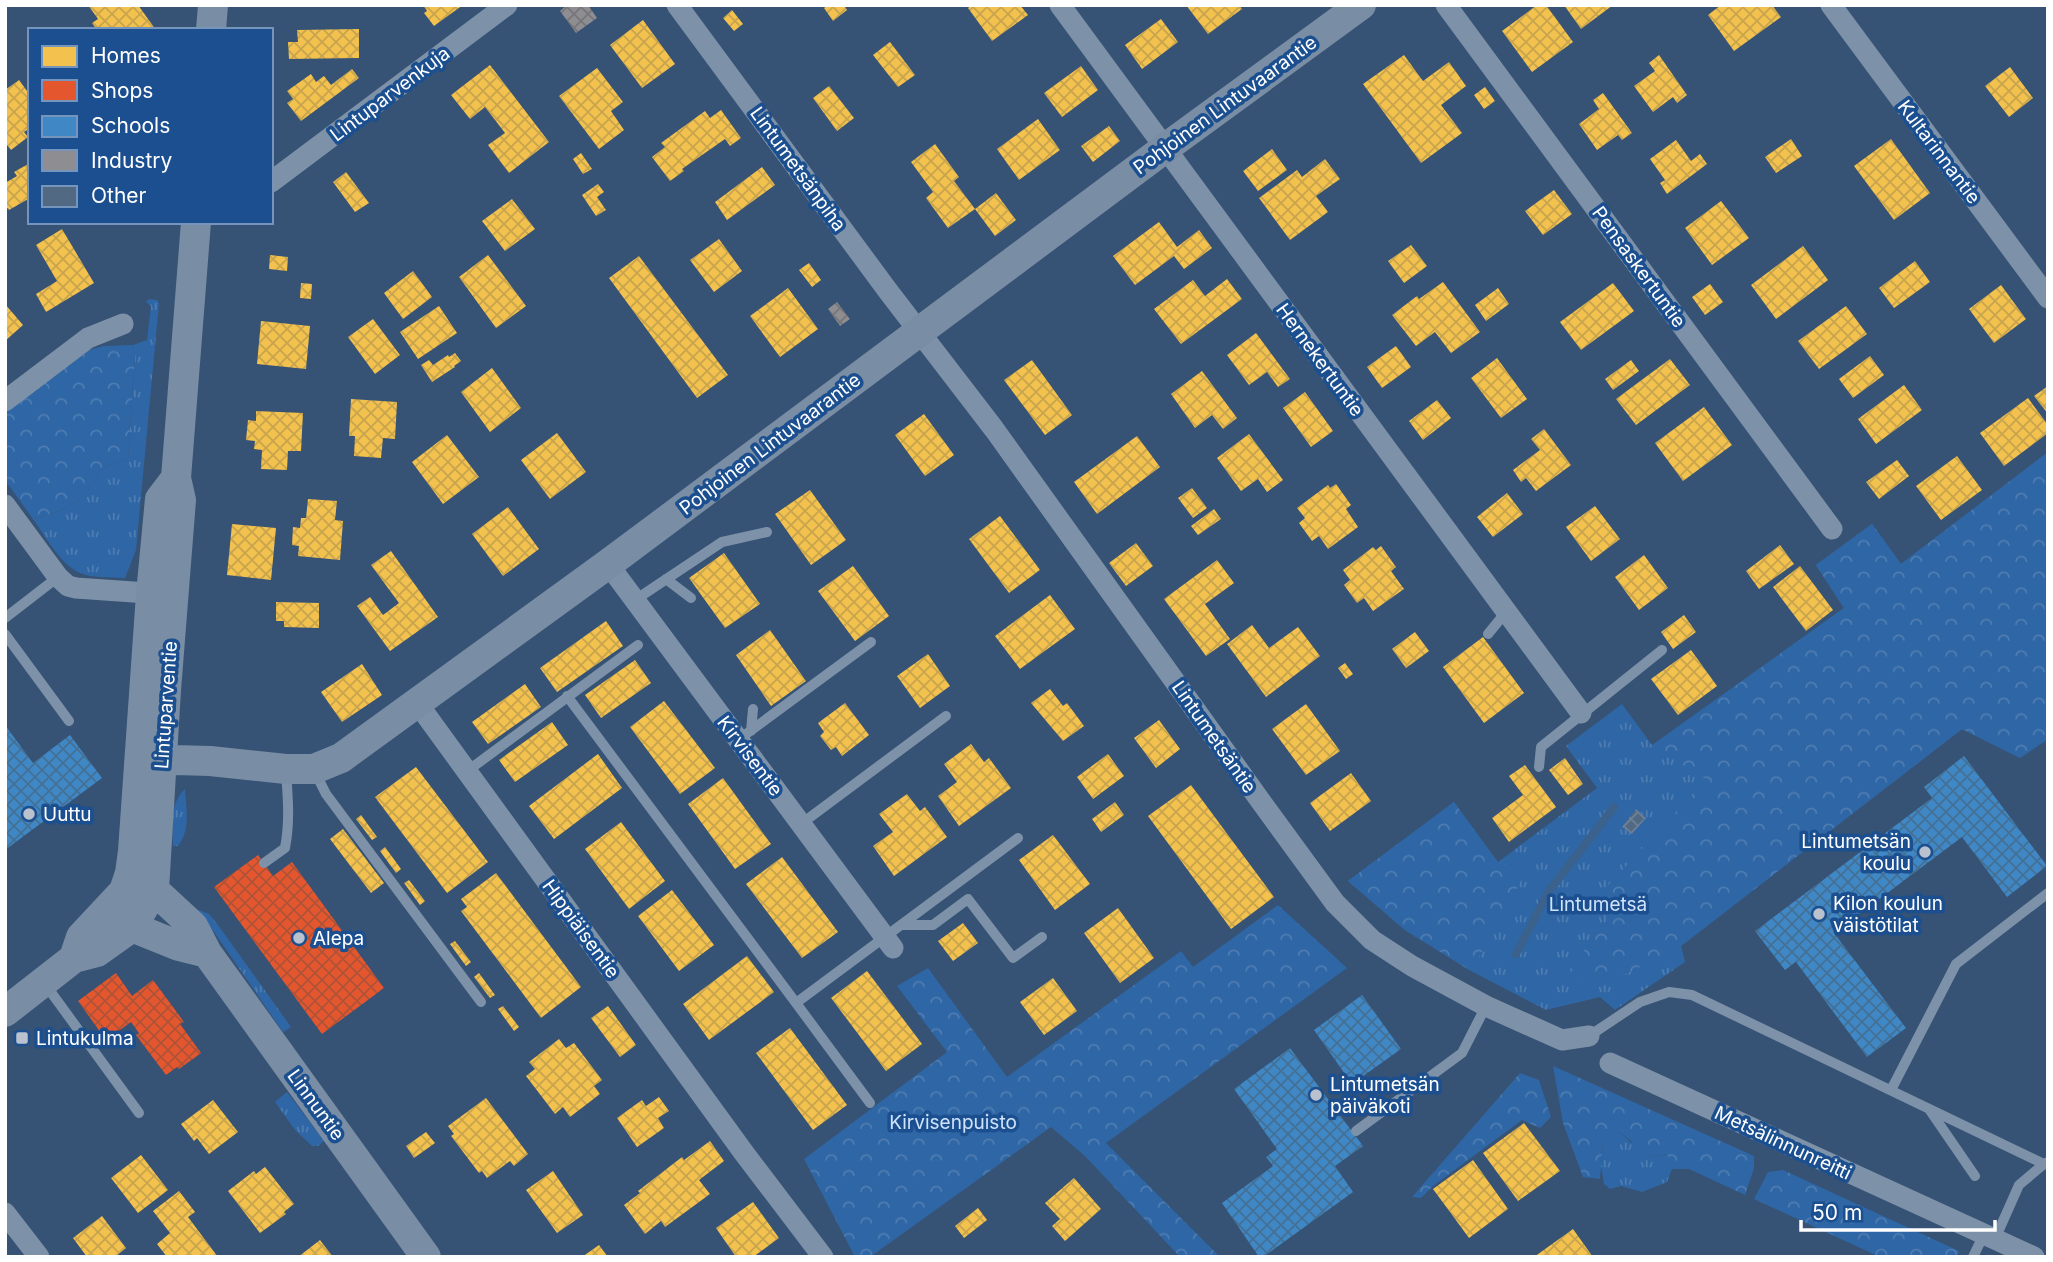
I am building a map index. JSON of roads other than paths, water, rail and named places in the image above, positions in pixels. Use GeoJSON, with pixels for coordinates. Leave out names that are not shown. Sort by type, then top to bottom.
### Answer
{"type":"FeatureCollection","features":[{"type":"Feature","properties":{"kind":"street"},"geometry":{"type":"LineString","coordinates":[[211,28],[213,5]]}},
{"type":"Feature","properties":{"kind":"street","name":"Lintuparvenkuja"},"geometry":{"type":"LineString","coordinates":[[273,181],[508,5]]}},
{"type":"Feature","properties":{"kind":"street","name":"Lintumetsänpiha"},"geometry":{"type":"LineString","coordinates":[[677,5],[920,332]]}},
{"type":"Feature","properties":{"kind":"street","name":"Hernekertuntie"},"geometry":{"type":"LineString","coordinates":[[1060,5],[1581,713]]}},
{"type":"Feature","properties":{"kind":"street","name":"Pohjoinen Lintuvaarantie"},"geometry":{"type":"LineString","coordinates":[[300,769],[341,758],[418,704],[1361,5]]}},
{"type":"Feature","properties":{"kind":"street","name":"Pensaskertuntie"},"geometry":{"type":"LineString","coordinates":[[1446,5],[1832,529]]}},
{"type":"Feature","properties":{"kind":"street","name":"Kultarinnantie"},"geometry":{"type":"LineString","coordinates":[[1831,5],[2048,298]]}},
{"type":"Feature","properties":{"kind":"street","name":"Lintuparventie"},"geometry":{"type":"LineString","coordinates":[[132,927],[154,890],[151,759],[162,594],[160,499],[176,478],[196,224]]}},
{"type":"Feature","properties":{"kind":"street"},"geometry":{"type":"LineString","coordinates":[[5,401],[88,338],[123,324]]}},
{"type":"Feature","properties":{"kind":"street","name":"Lintumetsäntie"},"geometry":{"type":"LineString","coordinates":[[920,332],[994,429],[1335,903],[1372,940],[1412,966],[1486,1006],[1562,1040],[1589,1036]]}},
{"type":"Feature","properties":{"kind":"street"},"geometry":{"type":"LineString","coordinates":[[5,505],[58,577],[68,586],[162,594]]}},
{"type":"Feature","properties":{"kind":"street","name":"Kirvisentie"},"geometry":{"type":"LineString","coordinates":[[608,564],[745,736],[801,824],[893,937]]}},
{"type":"Feature","properties":{"kind":"street","name":"Hippiäisentie"},"geometry":{"type":"LineString","coordinates":[[418,704],[744,1153],[823,1257]]}},
{"type":"Feature","properties":{"kind":"street"},"geometry":{"type":"LineString","coordinates":[[151,759],[300,769]]}},
{"type":"Feature","properties":{"kind":"street","name":"Lintuparventie"},"geometry":{"type":"LineString","coordinates":[[124,891],[130,873],[151,759]]}},
{"type":"Feature","properties":{"kind":"street"},"geometry":{"type":"LineString","coordinates":[[74,958],[82,937],[124,891],[154,890]]}},
{"type":"Feature","properties":{"kind":"street","name":"Linnuntie"},"geometry":{"type":"LineString","coordinates":[[154,890],[193,926],[207,953],[426,1257]]}},
{"type":"Feature","properties":{"kind":"street"},"geometry":{"type":"LineString","coordinates":[[124,891],[132,927]]}},
{"type":"Feature","properties":{"kind":"street"},"geometry":{"type":"LineString","coordinates":[[132,927],[179,946],[207,953]]}},
{"type":"Feature","properties":{"kind":"street"},"geometry":{"type":"LineString","coordinates":[[7,1008],[74,958],[97,952],[132,927]]}},
{"type":"Feature","properties":{"kind":"street","name":"Metsälinnunreitti"},"geometry":{"type":"LineString","coordinates":[[1610,1063],[2034,1257]]}},
{"type":"Feature","properties":{"kind":"street"},"geometry":{"type":"LineString","coordinates":[[5,1213],[31,1254]]}},
{"type":"Feature","properties":{"kind":"lane"},"geometry":{"type":"LineString","coordinates":[[635,600],[722,542],[767,532]]}},
{"type":"Feature","properties":{"kind":"lane"},"geometry":{"type":"LineString","coordinates":[[5,618],[58,577]]}},
{"type":"Feature","properties":{"kind":"lane"},"geometry":{"type":"LineString","coordinates":[[666,579],[691,598]]}},
{"type":"Feature","properties":{"kind":"lane"},"geometry":{"type":"LineString","coordinates":[[1488,634],[1506,612]]}},
{"type":"Feature","properties":{"kind":"lane"},"geometry":{"type":"LineString","coordinates":[[5,634],[69,721]]}},
{"type":"Feature","properties":{"kind":"lane"},"geometry":{"type":"LineString","coordinates":[[745,736],[871,642]]}},
{"type":"Feature","properties":{"kind":"lane"},"geometry":{"type":"LineString","coordinates":[[466,772],[638,645]]}},
{"type":"Feature","properties":{"kind":"lane"},"geometry":{"type":"LineString","coordinates":[[1539,766],[1541,747],[1662,650]]}},
{"type":"Feature","properties":{"kind":"lane"},"geometry":{"type":"LineString","coordinates":[[567,696],[870,1103]]}},
{"type":"Feature","properties":{"kind":"lane"},"geometry":{"type":"LineString","coordinates":[[745,736],[753,709]]}},
{"type":"Feature","properties":{"kind":"lane"},"geometry":{"type":"LineString","coordinates":[[801,824],[946,716]]}},
{"type":"Feature","properties":{"kind":"lane"},"geometry":{"type":"LineString","coordinates":[[264,863],[285,848],[289,811],[300,769],[326,794],[481,1002]]}},
{"type":"Feature","properties":{"kind":"lane"},"geometry":{"type":"LineString","coordinates":[[796,1003],[893,937],[1018,838]]}},
{"type":"Feature","properties":{"kind":"lane"},"geometry":{"type":"LineString","coordinates":[[1891,1090],[1956,964],[2048,893]]}},
{"type":"Feature","properties":{"kind":"lane"},"geometry":{"type":"LineString","coordinates":[[893,937],[933,925],[968,899],[1013,958],[1042,937]]}},
{"type":"Feature","properties":{"kind":"lane"},"geometry":{"type":"LineString","coordinates":[[44,982],[139,1114]]}},
{"type":"Feature","properties":{"kind":"lane"},"geometry":{"type":"LineString","coordinates":[[1589,1036],[1640,1002],[1669,992],[1692,995],[2047,1164],[2018,1185],[1990,1237],[1973,1257]]}},
{"type":"Feature","properties":{"kind":"lane"},"geometry":{"type":"LineString","coordinates":[[1356,1131],[1462,1053],[1486,1006]]}},
{"type":"Feature","properties":{"kind":"lane"},"geometry":{"type":"LineString","coordinates":[[1928,1107],[1975,1176]]}},
{"type":"Feature","properties":{"kind":"waterway"},"geometry":{"type":"LineString","coordinates":[[1516,954],[1549,891],[1614,807]]}},
{"type":"Feature","properties":{"kind":"place","name":"Uuttu"},"geometry":{"type":"Point","coordinates":[29,814]}},
{"type":"Feature","properties":{"kind":"place","name":"Lintumetsän koulu"},"geometry":{"type":"Point","coordinates":[1925,852]}},
{"type":"Feature","properties":{"kind":"place","name":"Kilon koulun väistötilat"},"geometry":{"type":"Point","coordinates":[1819,914]}},
{"type":"Feature","properties":{"kind":"place","name":"Alepa"},"geometry":{"type":"Point","coordinates":[299,938]}},
{"type":"Feature","properties":{"kind":"place","name":"Lintukulma"},"geometry":{"type":"Point","coordinates":[22,1038]}},
{"type":"Feature","properties":{"kind":"place","name":"Lintumetsän päiväkoti"},"geometry":{"type":"Point","coordinates":[1316,1095]}},
{"type":"Feature","properties":{"kind":"park label","name":"Lintumetsä"},"geometry":{"type":"Point","coordinates":[1598,904]}},
{"type":"Feature","properties":{"kind":"park label","name":"Kirvisenpuisto"},"geometry":{"type":"Point","coordinates":[953,1122]}}]}
